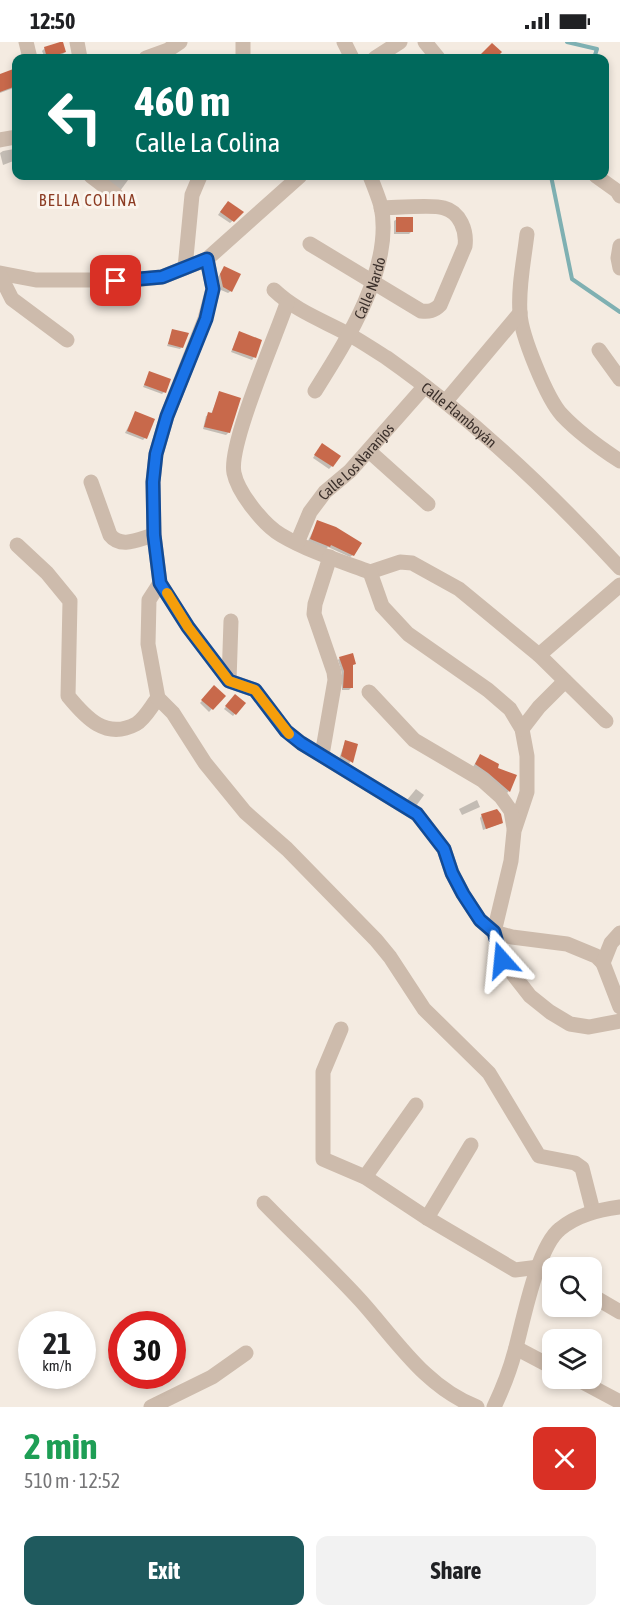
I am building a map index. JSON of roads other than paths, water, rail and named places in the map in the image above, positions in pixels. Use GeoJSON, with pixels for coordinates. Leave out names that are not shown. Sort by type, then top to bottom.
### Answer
{"type":"FeatureCollection","features":[{"type":"Feature","properties":{"kind":"street"},"geometry":{"type":"LineString","coordinates":[[157,54],[180,42]]}},
{"type":"Feature","properties":{"kind":"street"},"geometry":{"type":"LineString","coordinates":[[381,54],[400,42]]}},
{"type":"Feature","properties":{"kind":"street"},"geometry":{"type":"LineString","coordinates":[[425,42],[435,54]]}},
{"type":"Feature","properties":{"kind":"street"},"geometry":{"type":"LineString","coordinates":[[96,180],[116,195]]}},
{"type":"Feature","properties":{"kind":"street"},"geometry":{"type":"LineString","coordinates":[[185,268],[192,195],[198,180]]}},
{"type":"Feature","properties":{"kind":"street"},"geometry":{"type":"LineString","coordinates":[[0,274],[36,280],[133,280],[162,277],[207,259],[296,180]]}},
{"type":"Feature","properties":{"kind":"street","name":"Calle Nardo"},"geometry":{"type":"LineString","coordinates":[[315,391],[350,335],[372,282],[380,254],[381,208],[371,180]]}},
{"type":"Feature","properties":{"kind":"street"},"geometry":{"type":"LineString","coordinates":[[602,180],[617,191],[620,196]]}},
{"type":"Feature","properties":{"kind":"street"},"geometry":{"type":"LineString","coordinates":[[310,244],[421,311],[429,312],[435,309],[440,305],[465,246],[466,236],[463,224],[443,207],[381,208]]}},
{"type":"Feature","properties":{"kind":"street"},"geometry":{"type":"LineString","coordinates":[[527,234],[520,313],[524,336],[540,377],[561,414],[598,446],[620,461]]}},
{"type":"Feature","properties":{"kind":"street"},"geometry":{"type":"LineString","coordinates":[[620,246],[618,258],[620,268]]}},
{"type":"Feature","properties":{"kind":"street"},"geometry":{"type":"LineString","coordinates":[[207,259],[213,289],[206,319],[167,416],[156,454],[153,482],[154,535],[160,583],[188,627],[229,681],[255,690],[286,731],[301,743],[417,814],[444,849],[452,873],[480,920],[494,932],[512,937],[567,944],[589,952],[603,963],[618,1000]]}},
{"type":"Feature","properties":{"kind":"street"},"geometry":{"type":"LineString","coordinates":[[0,274],[12,299],[68,340]]}},
{"type":"Feature","properties":{"kind":"street","name":"Calle Flamboyán"},"geometry":{"type":"LineString","coordinates":[[274,290],[288,303],[350,335],[446,401],[576,520],[620,568]]}},
{"type":"Feature","properties":{"kind":"street"},"geometry":{"type":"LineString","coordinates":[[288,303],[242,428],[233,459],[234,474],[258,515],[279,534],[370,572],[400,562],[412,563],[459,589],[539,655],[606,721]]}},
{"type":"Feature","properties":{"kind":"street"},"geometry":{"type":"LineString","coordinates":[[446,401],[520,313]]}},
{"type":"Feature","properties":{"kind":"street"},"geometry":{"type":"LineString","coordinates":[[599,350],[620,379]]}},
{"type":"Feature","properties":{"kind":"street","name":"Calle Los Naranjos"},"geometry":{"type":"LineString","coordinates":[[297,543],[310,512],[325,492],[369,451],[425,386]]}},
{"type":"Feature","properties":{"kind":"street"},"geometry":{"type":"LineString","coordinates":[[369,451],[428,504]]}},
{"type":"Feature","properties":{"kind":"street"},"geometry":{"type":"LineString","coordinates":[[91,482],[110,535],[115,541],[122,543],[154,535]]}},
{"type":"Feature","properties":{"kind":"street"},"geometry":{"type":"LineString","coordinates":[[17,545],[47,573],[70,601],[68,696],[80,711],[99,727],[119,730],[138,723],[158,698]]}},
{"type":"Feature","properties":{"kind":"street"},"geometry":{"type":"LineString","coordinates":[[322,755],[335,680],[314,615],[315,604],[330,557]]}},
{"type":"Feature","properties":{"kind":"street"},"geometry":{"type":"LineString","coordinates":[[370,572],[382,606],[408,634],[488,690],[510,709],[522,729],[527,756],[526,792],[514,831],[511,861],[494,932],[502,960],[530,996],[570,1024],[589,1028],[620,1021]]}},
{"type":"Feature","properties":{"kind":"street"},"geometry":{"type":"LineString","coordinates":[[160,583],[149,600],[148,644],[158,698],[173,713],[205,763],[245,812],[287,849],[376,940],[424,1009],[489,1073],[539,1156],[575,1163],[582,1168],[593,1211]]}},
{"type":"Feature","properties":{"kind":"street"},"geometry":{"type":"LineString","coordinates":[[539,655],[620,585]]}},
{"type":"Feature","properties":{"kind":"street"},"geometry":{"type":"LineString","coordinates":[[229,681],[231,621]]}},
{"type":"Feature","properties":{"kind":"street"},"geometry":{"type":"LineString","coordinates":[[522,729],[539,707],[565,681]]}},
{"type":"Feature","properties":{"kind":"street"},"geometry":{"type":"LineString","coordinates":[[369,692],[414,740],[482,780],[501,797],[511,811],[514,831]]}},
{"type":"Feature","properties":{"kind":"street"},"geometry":{"type":"LineString","coordinates":[[603,963],[611,943],[620,933]]}},
{"type":"Feature","properties":{"kind":"street"},"geometry":{"type":"LineString","coordinates":[[341,1029],[323,1072],[323,1159],[365,1177],[427,1218],[515,1270],[542,1271]]}},
{"type":"Feature","properties":{"kind":"street"},"geometry":{"type":"LineString","coordinates":[[365,1177],[416,1105]]}},
{"type":"Feature","properties":{"kind":"street"},"geometry":{"type":"LineString","coordinates":[[427,1218],[471,1145]]}},
{"type":"Feature","properties":{"kind":"street"},"geometry":{"type":"LineString","coordinates":[[264,1203],[360,1300],[406,1354],[438,1386],[463,1402],[477,1407]]}},
{"type":"Feature","properties":{"kind":"street"},"geometry":{"type":"LineString","coordinates":[[548,1257],[550,1240],[559,1230],[593,1211],[616,1209]]}},
{"type":"Feature","properties":{"kind":"street"},"geometry":{"type":"LineString","coordinates":[[494,1407],[506,1381],[526,1307],[542,1278]]}},
{"type":"Feature","properties":{"kind":"street"},"geometry":{"type":"LineString","coordinates":[[602,1301],[620,1312]]}},
{"type":"Feature","properties":{"kind":"street"},"geometry":{"type":"LineString","coordinates":[[516,1348],[542,1362]]}},
{"type":"Feature","properties":{"kind":"street"},"geometry":{"type":"LineString","coordinates":[[151,1407],[212,1377],[246,1353]]}},
{"type":"Feature","properties":{"kind":"street"},"geometry":{"type":"LineString","coordinates":[[596,1389],[620,1402]]}},
{"type":"Feature","properties":{"kind":"waterway"},"geometry":{"type":"LineString","coordinates":[[567,42],[597,49],[595,54]]}},
{"type":"Feature","properties":{"kind":"waterway"},"geometry":{"type":"LineString","coordinates":[[552,180],[572,279],[620,312]]}},
{"type":"Feature","properties":{"kind":"district","name":"BELLA COLINA"},"geometry":{"type":"Point","coordinates":[88,200]}}]}
